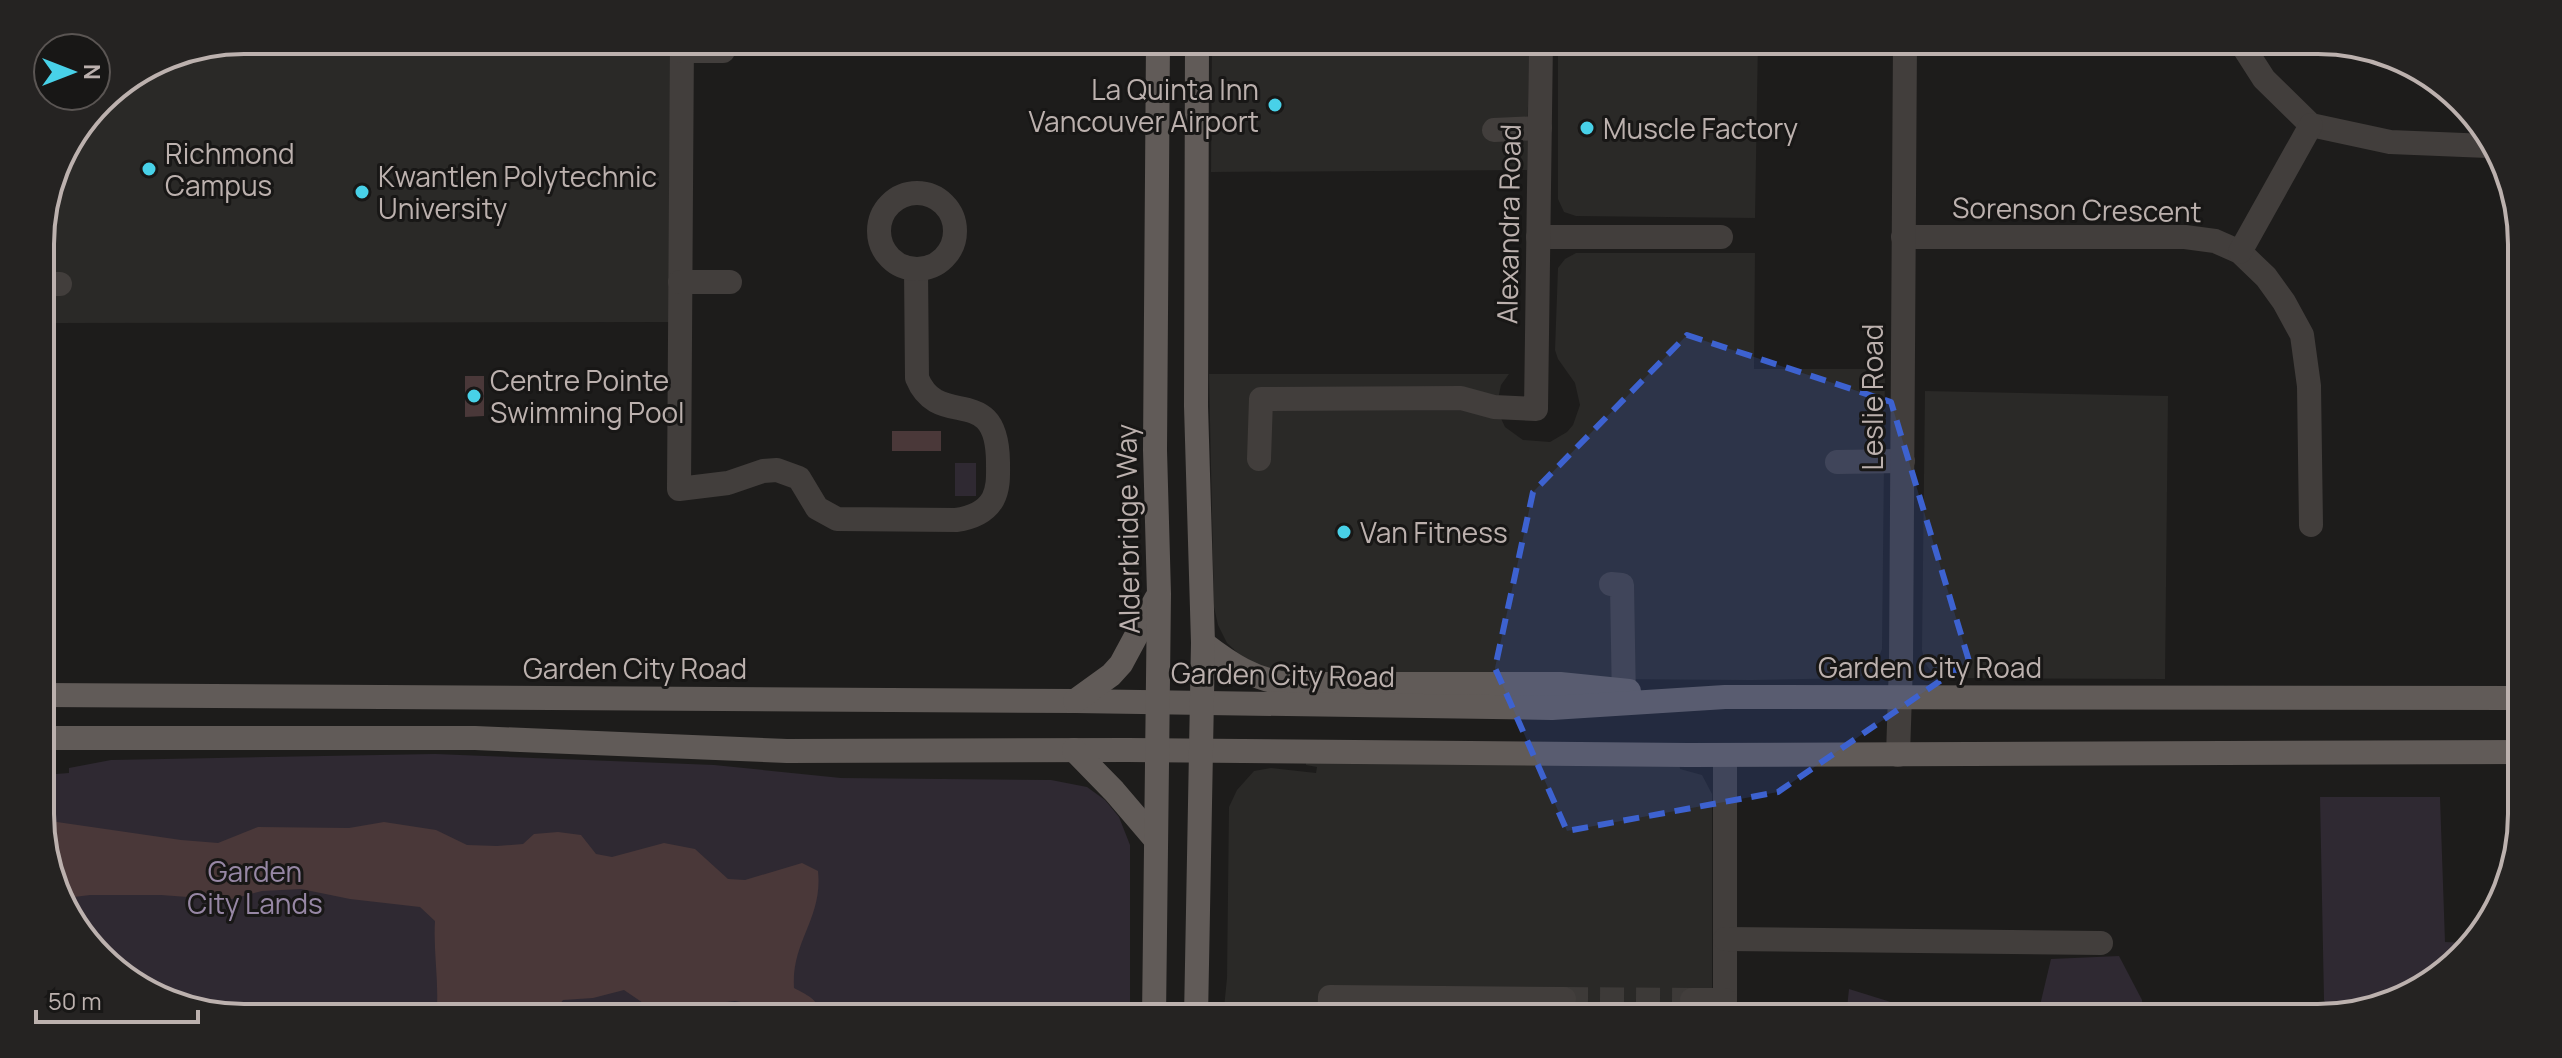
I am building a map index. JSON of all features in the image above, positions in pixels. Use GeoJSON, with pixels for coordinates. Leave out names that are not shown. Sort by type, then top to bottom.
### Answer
{"type":"FeatureCollection","features":[{"type":"Feature","properties":{"kind":"main road","name":"Alderbridge Way"},"geometry":{"type":"LineString","coordinates":[[1154,1004],[1159,594],[1155,450],[1158,54]]}},
{"type":"Feature","properties":{"kind":"main road"},"geometry":{"type":"LineString","coordinates":[[1196,1004],[1203,643],[1196,406],[1197,54]]}},
{"type":"Feature","properties":{"kind":"main road"},"geometry":{"type":"LineString","coordinates":[[1075,701],[1121,664],[1159,594]]}},
{"type":"Feature","properties":{"kind":"main road"},"geometry":{"type":"LineString","coordinates":[[1203,643],[1235,668],[1267,682],[1560,684],[1624,697]]}},
{"type":"Feature","properties":{"kind":"main road","name":"Garden City Road"},"geometry":{"type":"LineString","coordinates":[[54,695],[1075,701],[1552,708],[1624,697],[2508,698]]}},
{"type":"Feature","properties":{"kind":"main road"},"geometry":{"type":"LineString","coordinates":[[54,738],[475,738],[787,751],[1725,755],[2508,752]]}},
{"type":"Feature","properties":{"kind":"main road"},"geometry":{"type":"LineString","coordinates":[[1074,750],[1155,839]]}},
{"type":"Feature","properties":{"kind":"street"},"geometry":{"type":"LineString","coordinates":[[682,54],[679,489],[728,483],[763,471],[777,470],[799,478],[817,508],[837,519],[966,519],[987,508],[998,486],[998,446],[994,432],[981,414],[942,405],[923,392],[917,378],[916,269]]}},
{"type":"Feature","properties":{"kind":"street","name":"Alexandra Road"},"geometry":{"type":"LineString","coordinates":[[1259,459],[1261,399],[1461,398],[1494,407],[1536,409],[1541,54]]}},
{"type":"Feature","properties":{"kind":"street","name":"Leslie Road"},"geometry":{"type":"LineString","coordinates":[[1898,755],[1905,54]]}},
{"type":"Feature","properties":{"kind":"street"},"geometry":{"type":"LineString","coordinates":[[2248,54],[2264,79],[2311,125],[2390,142],[2481,146]]}},
{"type":"Feature","properties":{"kind":"street"},"geometry":{"type":"LineString","coordinates":[[2240,252],[2311,125]]}},
{"type":"Feature","properties":{"kind":"street"},"geometry":{"type":"LineString","coordinates":[[1494,130],[1540,128]]}},
{"type":"Feature","properties":{"kind":"street"},"geometry":{"type":"LineString","coordinates":[[1538,237],[1721,237]]}},
{"type":"Feature","properties":{"kind":"street","name":"Sorenson Crescent"},"geometry":{"type":"LineString","coordinates":[[1903,237],[2185,237],[2215,241],[2240,252],[2266,277],[2302,335],[2309,386],[2311,525]]}},
{"type":"Feature","properties":{"kind":"street"},"geometry":{"type":"LineString","coordinates":[[680,282],[730,282]]}},
{"type":"Feature","properties":{"kind":"street"},"geometry":{"type":"LineString","coordinates":[[1837,462],[1903,461]]}},
{"type":"Feature","properties":{"kind":"street"},"geometry":{"type":"LineString","coordinates":[[1611,584],[1622,585],[1624,697]]}},
{"type":"Feature","properties":{"kind":"street"},"geometry":{"type":"LineString","coordinates":[[1725,755],[1725,1004]]}},
{"type":"Feature","properties":{"kind":"street"},"geometry":{"type":"LineString","coordinates":[[1725,939],[2101,943]]}},
{"type":"Feature","properties":{"kind":"street"},"geometry":{"type":"LineString","coordinates":[[1330,1004],[1330,997],[1450,1004]]}},
{"type":"Feature","properties":{"kind":"street"},"geometry":{"type":"LineString","coordinates":[[1538,1004],[1564,999]]}},
{"type":"Feature","properties":{"kind":"street"},"geometry":{"type":"LineString","coordinates":[[1692,1000],[1707,1004]]}},
{"type":"Feature","properties":{"kind":"highlighted area"},"geometry":{"type":"Polygon","coordinates":[[[1687,335],[1891,402],[1969,661],[1778,792],[1567,831],[1495,668],[1533,492],[1687,335]]]}},
{"type":"Feature","properties":{"kind":"shaded area","name":"Kwantlen Polytechnic University"},"geometry":{"type":"Polygon","coordinates":[[[232,54],[676,54],[673,322],[54,323],[54,232],[60,195],[68,171],[93,128],[108,112],[112,112],[119,101],[149,79],[171,68],[232,54]]]}},
{"type":"Feature","properties":{"kind":"shaded area"},"geometry":{"type":"Polygon","coordinates":[[[1212,54],[1529,54],[1527,170],[1211,172],[1212,54]]]}},
{"type":"Feature","properties":{"kind":"shaded area"},"geometry":{"type":"Polygon","coordinates":[[[1558,54],[1758,54],[1755,218],[1576,216],[1564,212],[1558,199],[1558,54]]]}},
{"type":"Feature","properties":{"kind":"shaded area"},"geometry":{"type":"Polygon","coordinates":[[[1576,253],[1755,253],[1754,369],[1885,369],[1882,649],[1874,670],[1857,678],[1751,680],[1287,677],[1271,674],[1240,655],[1227,643],[1214,607],[1209,374],[1509,374],[1501,385],[1498,399],[1498,412],[1505,427],[1523,440],[1550,442],[1573,425],[1580,405],[1575,383],[1555,350],[1558,268],[1565,259],[1576,253]]]}},
{"type":"Feature","properties":{"kind":"shaded area","name":"Centre Pointe Swimming Pool"},"geometry":{"type":"Polygon","coordinates":[[[465,376],[484,376],[484,416],[465,417],[465,376]]]}},
{"type":"Feature","properties":{"kind":"shaded area"},"geometry":{"type":"Polygon","coordinates":[[[1925,391],[2168,396],[2165,679],[1952,678],[1930,670],[1922,650],[1925,391]]]}},
{"type":"Feature","properties":{"kind":"shaded area"},"geometry":{"type":"Polygon","coordinates":[[[892,431],[941,431],[941,451],[892,451],[892,431]]]}},
{"type":"Feature","properties":{"kind":"shaded area"},"geometry":{"type":"Polygon","coordinates":[[[1306,762],[1679,762],[1680,769],[1702,775],[1712,794],[1712,1004],[1224,1004],[1229,807],[1237,790],[1254,771],[1271,768],[1316,773],[1317,767],[1306,765],[1306,762]]]}},
{"type":"Feature","properties":{"kind":"shaded area"},"geometry":{"type":"Polygon","coordinates":[[[54,822],[218,843],[258,827],[349,828],[384,822],[436,830],[467,845],[523,844],[534,834],[558,832],[581,835],[596,854],[612,857],[664,843],[695,849],[728,879],[745,880],[802,863],[818,871],[818,888],[812,917],[797,957],[794,988],[816,1004],[735,1001],[645,1004],[624,990],[593,998],[563,1000],[560,1004],[437,1004],[435,921],[420,907],[350,899],[301,889],[262,891],[228,900],[161,895],[74,897],[64,875],[54,822]]]}},
{"type":"Feature","properties":{"kind":"green space"},"geometry":{"type":"Polygon","coordinates":[[[955,463],[976,463],[976,496],[955,496],[955,463]]]}},
{"type":"Feature","properties":{"kind":"green space","name":"Garden City Lands"},"geometry":{"type":"Polygon","coordinates":[[[435,754],[714,765],[841,778],[1051,780],[1087,787],[1105,800],[1119,817],[1130,845],[1130,1004],[244,1004],[207,1000],[160,984],[119,957],[86,920],[64,875],[54,826],[54,774],[69,773],[69,768],[111,760],[435,754]]]}},
{"type":"Feature","properties":{"kind":"green space"},"geometry":{"type":"Polygon","coordinates":[[[2320,797],[2440,797],[2445,942],[2457,943],[2434,965],[2391,990],[2330,1004],[2324,1000],[2320,797]]]}},
{"type":"Feature","properties":{"kind":"green space"},"geometry":{"type":"Polygon","coordinates":[[[2119,956],[2142,1004],[2040,1004],[2051,959],[2119,956]]]}},
{"type":"Feature","properties":{"kind":"green space"},"geometry":{"type":"Polygon","coordinates":[[[1849,989],[1897,1004],[1847,1004],[1849,989]]]}},
{"type":"Feature","properties":{"kind":"tunnel"},"geometry":{"type":"LineString","coordinates":[[1564,999],[1692,1000]]}},
{"type":"Feature","properties":{"kind":"place","name":"La Quinta Inn Vancouver Airport"},"geometry":{"type":"Point","coordinates":[1275,105]}},
{"type":"Feature","properties":{"kind":"place","name":"Muscle Factory"},"geometry":{"type":"Point","coordinates":[1587,128]}},
{"type":"Feature","properties":{"kind":"place","name":"Richmond Campus"},"geometry":{"type":"Point","coordinates":[149,169]}},
{"type":"Feature","properties":{"kind":"place","name":"Kwantlen Polytechnic University"},"geometry":{"type":"Point","coordinates":[362,192]}},
{"type":"Feature","properties":{"kind":"place","name":"Centre Pointe Swimming Pool"},"geometry":{"type":"Point","coordinates":[474,396]}},
{"type":"Feature","properties":{"kind":"place","name":"Van Fitness"},"geometry":{"type":"Point","coordinates":[1344,532]}}]}
